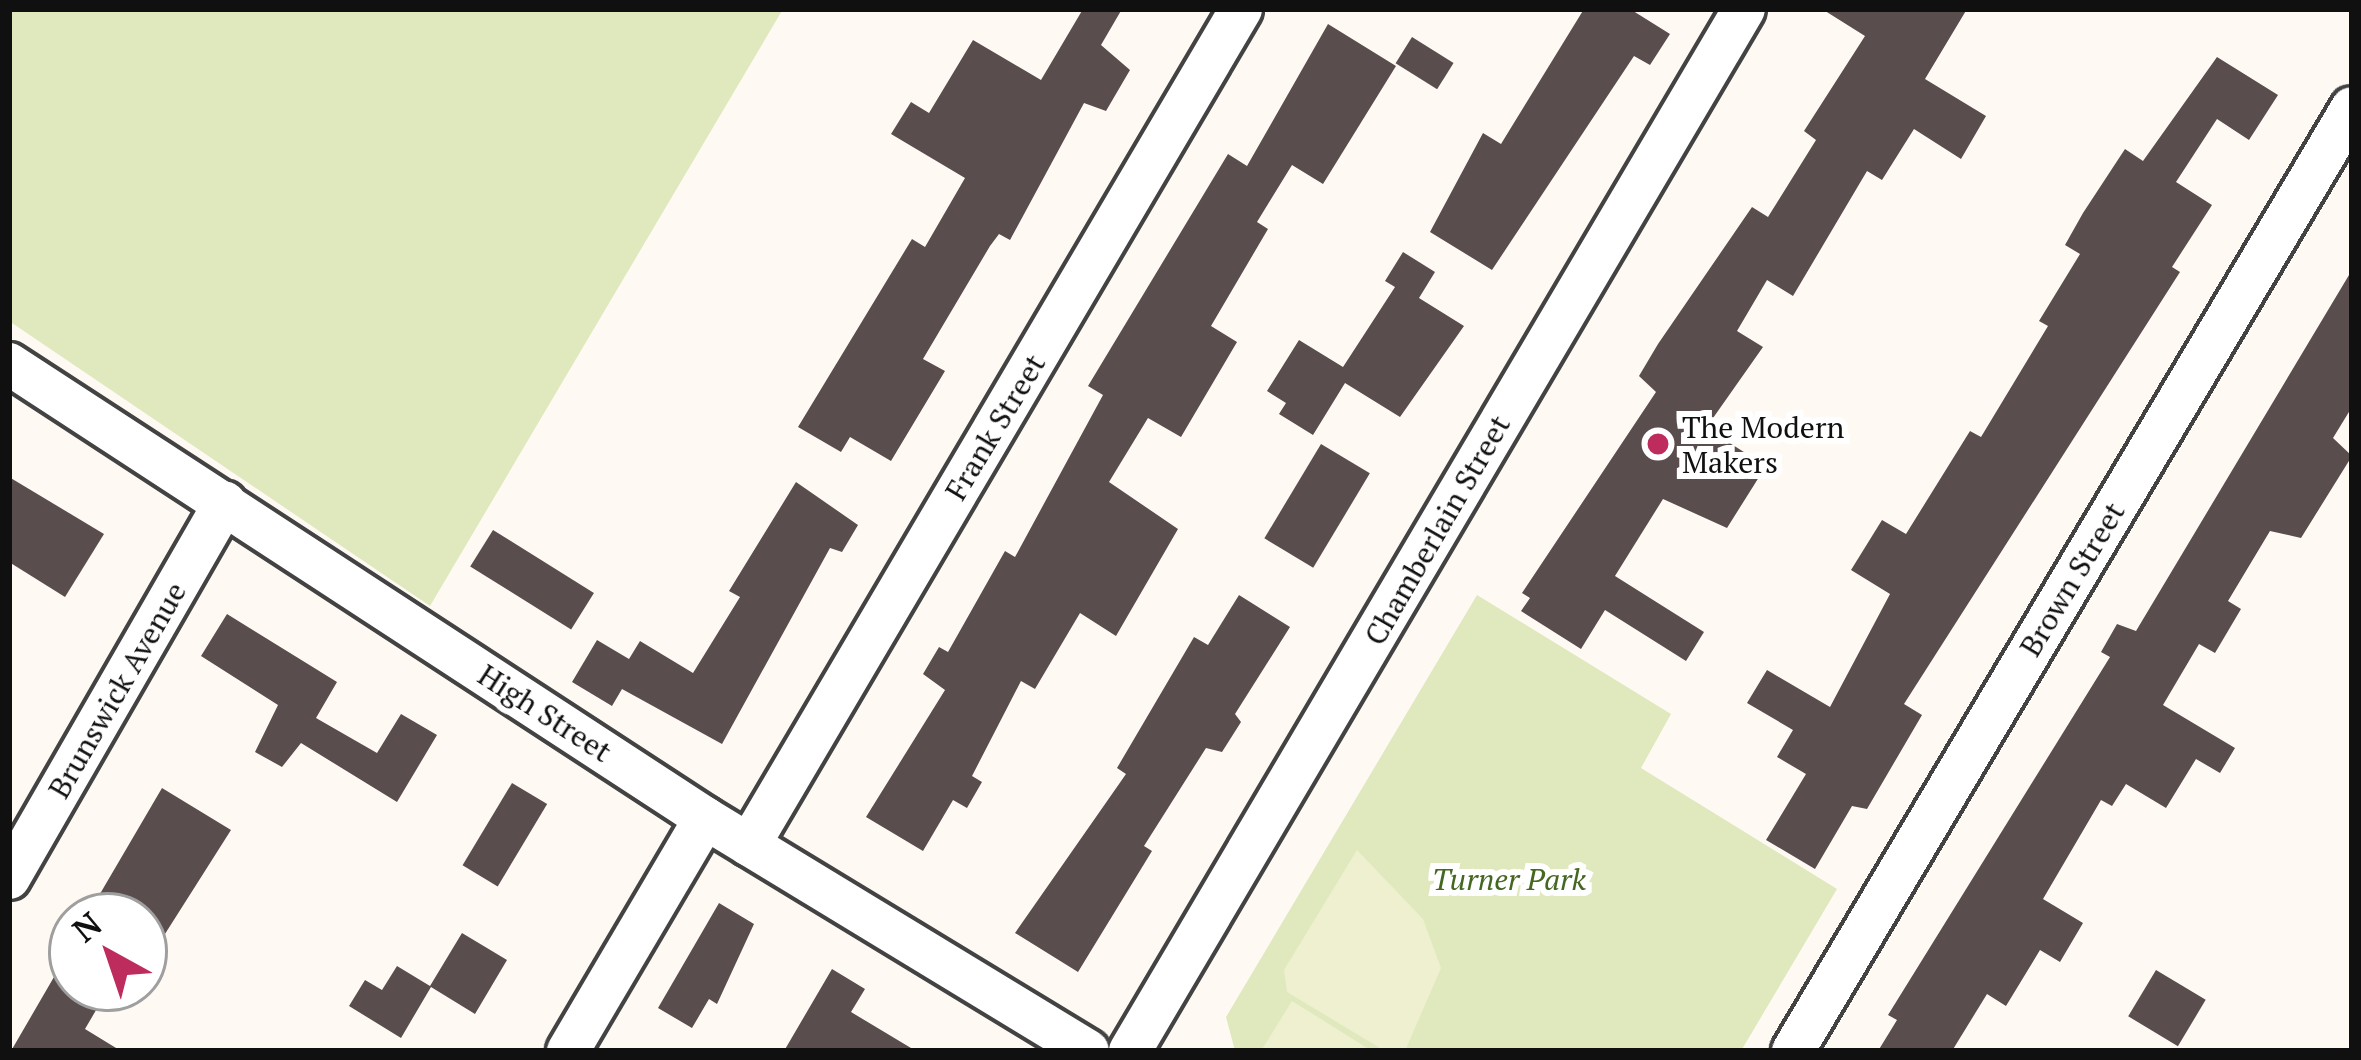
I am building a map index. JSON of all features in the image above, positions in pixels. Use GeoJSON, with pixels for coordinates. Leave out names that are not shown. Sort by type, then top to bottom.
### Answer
{"type":"FeatureCollection","features":[{"type":"Feature","properties":{"kind":"street","name":"Frank Street"},"geometry":{"type":"LineString","coordinates":[[749,845],[1241,9]]}},
{"type":"Feature","properties":{"kind":"street","name":"Chamberlain Street"},"geometry":{"type":"LineString","coordinates":[[1130,1051],[1744,9]]}},
{"type":"Feature","properties":{"kind":"street","name":"Brown Street"},"geometry":{"type":"LineString","coordinates":[[1793,1051],[2352,108]]}},
{"type":"Feature","properties":{"kind":"street","name":"High Street"},"geometry":{"type":"LineString","coordinates":[[9,364],[705,818],[1088,1051]]}},
{"type":"Feature","properties":{"kind":"street","name":"Brunswick Avenue"},"geometry":{"type":"LineString","coordinates":[[9,878],[224,502]]}},
{"type":"Feature","properties":{"kind":"street"},"geometry":{"type":"LineString","coordinates":[[568,1051],[705,818]]}},
{"type":"Feature","properties":{"kind":"green space"},"geometry":{"type":"Polygon","coordinates":[[[9,9],[783,9],[430,606],[9,321],[9,9]]]}},
{"type":"Feature","properties":{"kind":"green space","name":"Turner Park"},"geometry":{"type":"Polygon","coordinates":[[[1477,595],[1671,714],[1641,768],[1837,889],[1741,1051],[1235,1051],[1226,1017],[1477,595]]]}},
{"type":"Feature","properties":{"kind":"green space"},"geometry":{"type":"Polygon","coordinates":[[[1357,850],[1423,919],[1441,968],[1405,1051],[1385,1051],[1287,992],[1284,970],[1357,850]]]}},
{"type":"Feature","properties":{"kind":"green space"},"geometry":{"type":"Polygon","coordinates":[[[1292,1001],[1372,1051],[1261,1051],[1292,1001]]]}},
{"type":"Feature","properties":{"kind":"building"},"geometry":{"type":"Polygon","coordinates":[[[1083,9],[1122,9],[1101,45],[1130,70],[1106,111],[1084,103],[1010,240],[999,234],[990,246],[923,359],[945,371],[891,461],[850,437],[841,452],[798,427],[912,239],[925,247],[965,178],[891,134],[911,102],[929,113],[973,40],[1041,80],[1083,9]]]}},
{"type":"Feature","properties":{"kind":"building"},"geometry":{"type":"Polygon","coordinates":[[[1584,9],[1630,9],[1670,34],[1650,65],[1634,56],[1492,270],[1430,232],[1483,133],[1501,144],[1584,9]]]}},
{"type":"Feature","properties":{"kind":"building"},"geometry":{"type":"Polygon","coordinates":[[[1822,9],[1967,9],[1925,79],[1986,116],[1961,159],[1914,129],[1882,180],[1867,171],[1793,296],[1767,280],[1737,331],[1763,347],[1706,428],[1766,466],[1727,528],[1663,499],[1615,576],[1704,632],[1686,661],[1605,610],[1581,649],[1521,611],[1530,598],[1522,593],[1656,392],[1639,376],[1658,344],[1752,207],[1768,217],[1816,140],[1804,131],[1865,36],[1822,9]]]}},
{"type":"Feature","properties":{"kind":"building"},"geometry":{"type":"Polygon","coordinates":[[[1328,24],[1396,66],[1323,184],[1292,165],[1257,222],[1268,229],[1211,326],[1237,342],[1181,437],[1148,418],[1109,482],[1178,529],[1116,636],[1080,613],[1035,689],[1021,681],[972,776],[982,782],[967,808],[953,800],[923,851],[866,817],[945,690],[923,674],[939,647],[948,652],[1005,551],[1015,557],[1103,395],[1088,386],[1228,154],[1247,166],[1328,24]]]}},
{"type":"Feature","properties":{"kind":"building"},"geometry":{"type":"Polygon","coordinates":[[[1412,37],[1454,63],[1437,89],[1396,63],[1412,37]]]}},
{"type":"Feature","properties":{"kind":"building"},"geometry":{"type":"Polygon","coordinates":[[[2217,57],[2278,95],[2249,140],[2217,119],[2176,182],[2212,205],[2172,267],[2180,272],[1904,704],[1922,715],[1867,809],[1852,806],[1815,869],[1766,840],[1806,774],[1777,757],[1793,730],[1747,703],[1767,670],[1830,707],[1890,594],[1851,570],[1882,520],[1906,534],[1970,431],[1981,437],[2048,326],[2039,321],[2080,254],[2065,245],[2083,213],[2125,149],[2143,161],[2217,57]]]}},
{"type":"Feature","properties":{"kind":"building"},"geometry":{"type":"Polygon","coordinates":[[[1403,252],[1435,272],[1419,298],[1464,326],[1400,417],[1345,383],[1313,435],[1279,414],[1286,403],[1267,391],[1299,340],[1343,367],[1395,287],[1385,281],[1403,252]]]}},
{"type":"Feature","properties":{"kind":"building"},"geometry":{"type":"Polygon","coordinates":[[[2352,270],[2352,407],[2333,438],[2352,456],[2301,538],[2270,531],[2228,601],[2241,609],[2215,653],[2199,644],[2163,705],[2235,748],[2220,773],[2196,759],[2166,808],[2126,784],[2112,806],[2101,800],[2043,899],[2083,923],[2060,962],[2040,950],[2006,1006],[1987,994],[1952,1051],[1878,1051],[1897,1020],[1888,1015],[2110,657],[2101,652],[2117,624],[2136,631],[2352,270]]]}},
{"type":"Feature","properties":{"kind":"building"},"geometry":{"type":"Polygon","coordinates":[[[1321,444],[1370,473],[1313,568],[1264,538],[1321,444]]]}},
{"type":"Feature","properties":{"kind":"building"},"geometry":{"type":"Polygon","coordinates":[[[9,477],[104,534],[65,597],[9,562],[9,477]]]}},
{"type":"Feature","properties":{"kind":"building"},"geometry":{"type":"Polygon","coordinates":[[[796,482],[858,525],[842,552],[830,548],[722,744],[622,689],[612,706],[572,682],[597,640],[629,659],[640,641],[693,673],[740,597],[729,591],[796,482]]]}},
{"type":"Feature","properties":{"kind":"building"},"geometry":{"type":"Polygon","coordinates":[[[493,530],[594,593],[571,630],[470,566],[493,530]]]}},
{"type":"Feature","properties":{"kind":"building"},"geometry":{"type":"Polygon","coordinates":[[[1239,595],[1290,627],[1235,714],[1241,722],[1222,752],[1206,748],[1144,846],[1152,851],[1078,972],[1015,933],[1126,774],[1117,768],[1194,637],[1208,645],[1239,595]]]}},
{"type":"Feature","properties":{"kind":"building"},"geometry":{"type":"Polygon","coordinates":[[[227,614],[337,682],[316,718],[377,753],[401,714],[437,735],[397,802],[301,743],[282,767],[255,752],[278,705],[201,656],[227,614]]]}},
{"type":"Feature","properties":{"kind":"building"},"geometry":{"type":"Polygon","coordinates":[[[512,783],[547,804],[498,886],[463,865],[512,783]]]}},
{"type":"Feature","properties":{"kind":"building"},"geometry":{"type":"Polygon","coordinates":[[[162,788],[231,830],[168,929],[168,892],[101,892],[162,788]]]}},
{"type":"Feature","properties":{"kind":"building"},"geometry":{"type":"Polygon","coordinates":[[[719,903],[754,924],[717,1004],[709,999],[692,1028],[658,1008],[719,903]]]}},
{"type":"Feature","properties":{"kind":"building"},"geometry":{"type":"Polygon","coordinates":[[[462,933],[507,960],[475,1014],[431,987],[401,1038],[349,1006],[365,980],[382,990],[397,966],[430,986],[462,933]]]}},
{"type":"Feature","properties":{"kind":"building"},"geometry":{"type":"Polygon","coordinates":[[[832,969],[865,989],[851,1012],[916,1051],[784,1051],[832,969]]]}},
{"type":"Feature","properties":{"kind":"building"},"geometry":{"type":"Polygon","coordinates":[[[2156,970],[2206,1000],[2178,1046],[2128,1016],[2156,970]]]}},
{"type":"Feature","properties":{"kind":"building"},"geometry":{"type":"Polygon","coordinates":[[[48,987],[48,1012],[95,1012],[85,1029],[121,1051],[11,1051],[48,987]]]}},
{"type":"Feature","properties":{"kind":"place","name":"The Modern Makers"},"geometry":{"type":"Point","coordinates":[1658,444]}}]}
